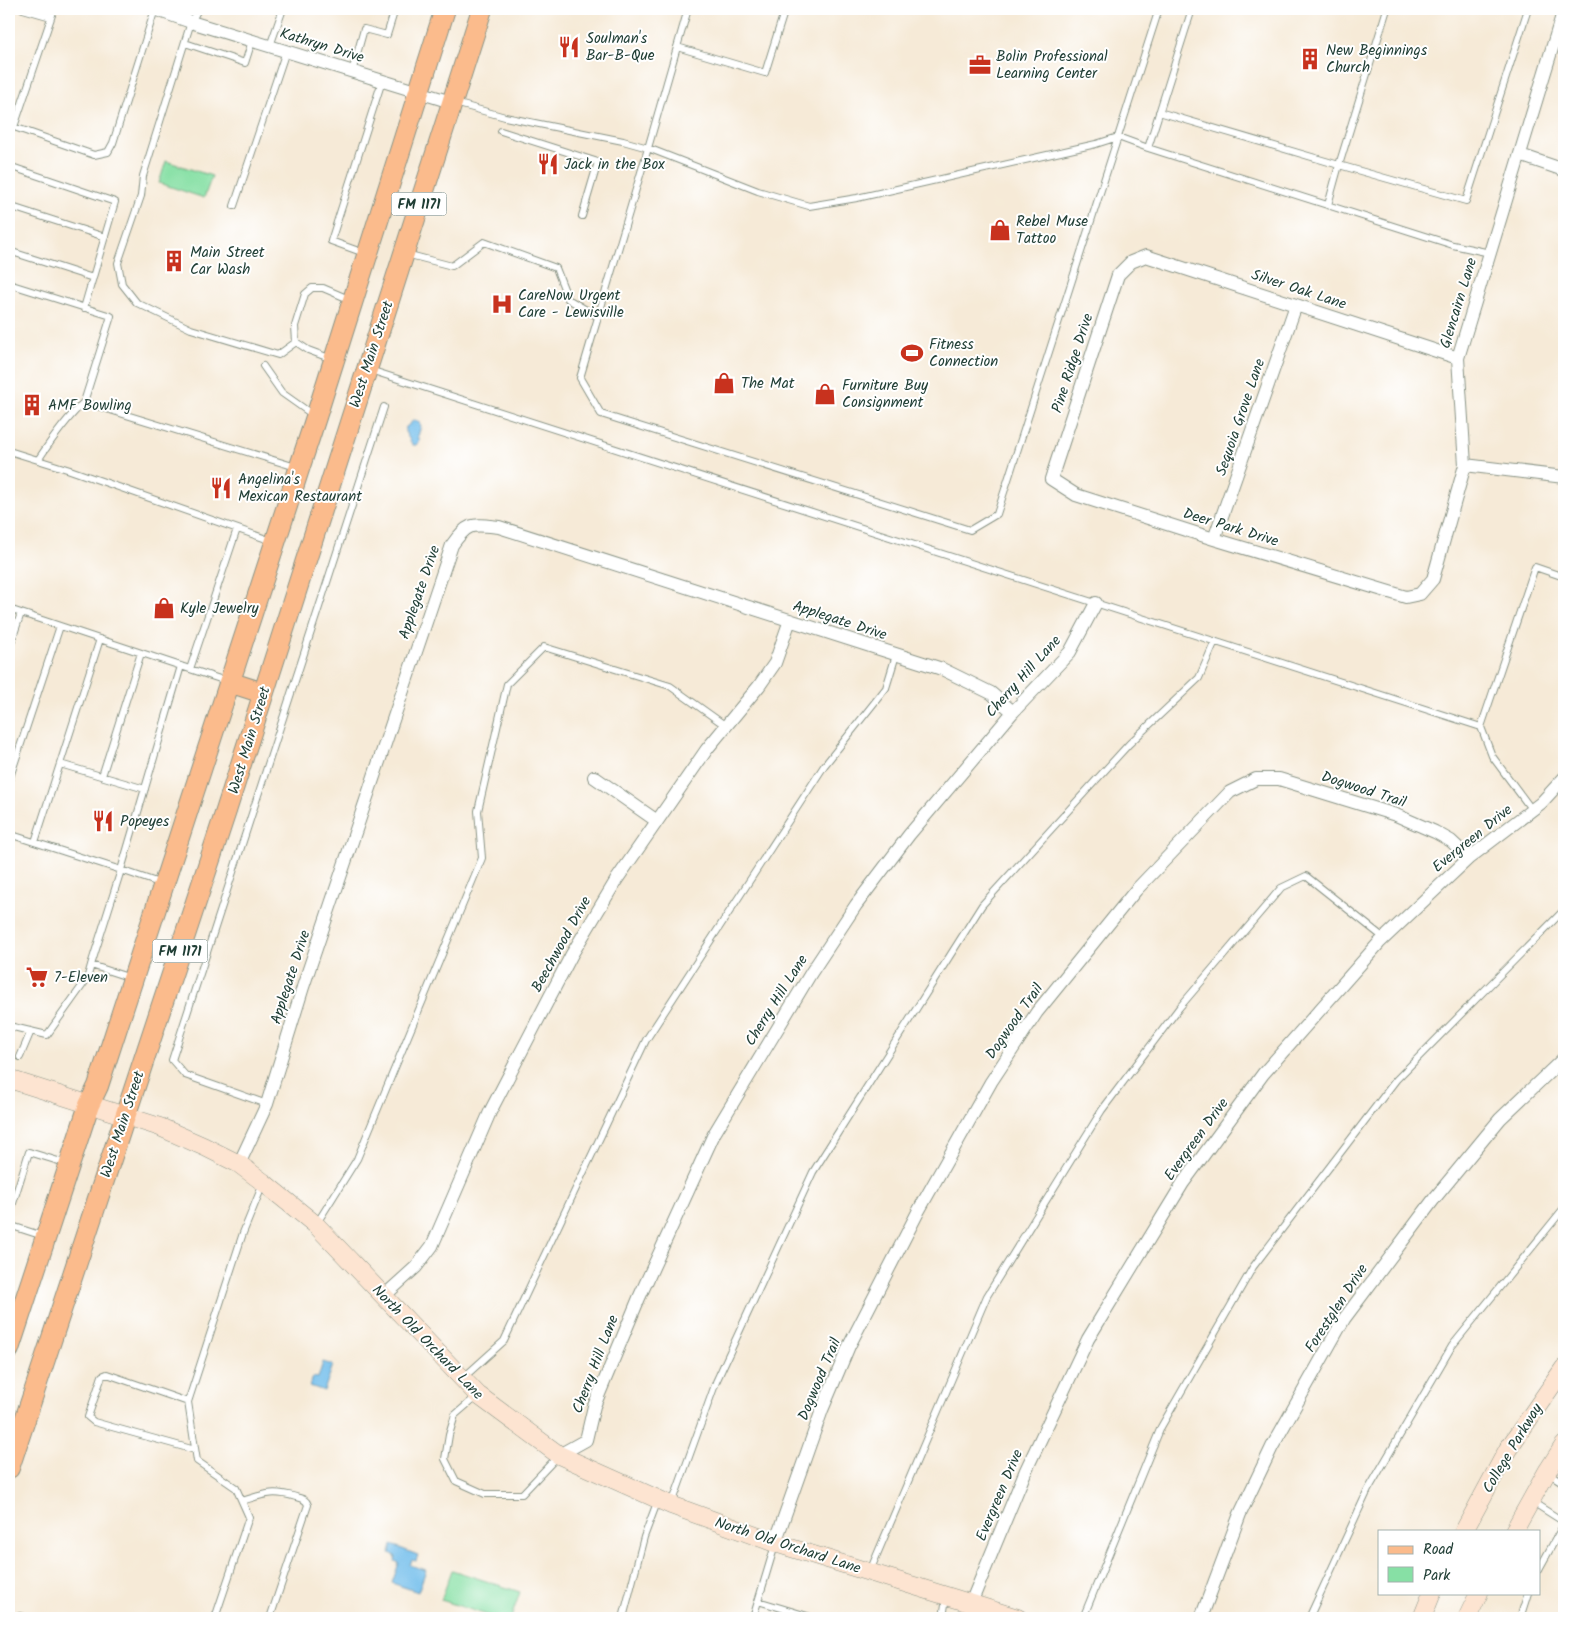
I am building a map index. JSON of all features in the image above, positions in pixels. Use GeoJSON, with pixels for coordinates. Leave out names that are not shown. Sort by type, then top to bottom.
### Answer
{"type":"FeatureCollection","features":[{"type":"Feature","properties":{"kind":"main road","name":"FM 1171"},"geometry":{"type":"LineString","coordinates":[[9,1349],[89,1104],[98,1086],[316,417],[445,9]]}},
{"type":"Feature","properties":{"kind":"main road","name":"West Main Street"},"geometry":{"type":"LineString","coordinates":[[9,1468],[226,811],[482,9]]}},
{"type":"Feature","properties":{"kind":"main road"},"geometry":{"type":"LineString","coordinates":[[316,417],[348,428]]}},
{"type":"Feature","properties":{"kind":"main road"},"geometry":{"type":"LineString","coordinates":[[229,682],[263,693]]}},
{"type":"Feature","properties":{"kind":"street","name":"Kathryn Drive"},"geometry":{"type":"LineString","coordinates":[[155,9],[191,22],[451,102]]}},
{"type":"Feature","properties":{"kind":"street","name":"Glencairn Lane"},"geometry":{"type":"LineString","coordinates":[[1406,597],[1420,594],[1433,579],[1464,465],[1458,358],[1564,9]]}},
{"type":"Feature","properties":{"kind":"street"},"geometry":{"type":"LineString","coordinates":[[1520,155],[1564,170]]}},
{"type":"Feature","properties":{"kind":"street","name":"Silver Oak Lane"},"geometry":{"type":"LineString","coordinates":[[1131,262],[1146,256],[1458,358]]}},
{"type":"Feature","properties":{"kind":"street","name":"Pine Ridge Drive"},"geometry":{"type":"LineString","coordinates":[[1051,479],[1118,275],[1131,262]]}},
{"type":"Feature","properties":{"kind":"street","name":"Sequoia Grove Lane"},"geometry":{"type":"LineString","coordinates":[[1214,539],[1296,305]]}},
{"type":"Feature","properties":{"kind":"street"},"geometry":{"type":"LineString","coordinates":[[1464,465],[1564,477]]}},
{"type":"Feature","properties":{"kind":"street","name":"Deer Park Drive"},"geometry":{"type":"LineString","coordinates":[[1051,479],[1076,496],[1406,597]]}},
{"type":"Feature","properties":{"kind":"street","name":"Applegate Drive"},"geometry":{"type":"LineString","coordinates":[[239,1164],[268,1104],[303,987],[445,564],[452,545],[462,530],[477,525],[499,527],[942,669],[991,694],[1013,712]]}},
{"type":"Feature","properties":{"kind":"street","name":"Cherry Hill Lane"},"geometry":{"type":"LineString","coordinates":[[559,1455],[586,1440],[594,1406],[639,1298],[714,1134],[805,982],[856,905],[908,835],[1013,712],[1070,652],[1096,603]]}},
{"type":"Feature","properties":{"kind":"street","name":"Beechwood Drive"},"geometry":{"type":"LineString","coordinates":[[384,1296],[416,1267],[432,1246],[490,1112],[572,954],[617,879],[706,750],[759,686],[775,663],[790,620]]}},
{"type":"Feature","properties":{"kind":"street"},"geometry":{"type":"LineString","coordinates":[[594,777],[657,821]]}},
{"type":"Feature","properties":{"kind":"street","name":"Evergreen Drive"},"geometry":{"type":"LineString","coordinates":[[971,1603],[1026,1470],[1088,1339],[1183,1183],[1264,1074],[1384,938],[1469,858],[1541,803],[1564,778]]}},
{"type":"Feature","properties":{"kind":"street","name":"Dogwood Trail"},"geometry":{"type":"LineString","coordinates":[[775,1543],[822,1410],[849,1346],[919,1210],[991,1082],[1038,1012],[1136,890],[1230,792],[1256,779],[1279,779],[1404,818],[1451,841],[1469,858]]}},
{"type":"Feature","properties":{"kind":"street","name":"Forestglen Drive"},"geometry":{"type":"LineString","coordinates":[[1201,1618],[1240,1514],[1272,1447],[1344,1319],[1434,1199],[1500,1119],[1564,1058]]}},
{"type":"Feature","properties":{"kind":"street","name":"North Old Orchard Lane"},"geometry":{"type":"LineString","coordinates":[[9,1079],[160,1127],[239,1164],[316,1225],[478,1395],[559,1455],[665,1502],[775,1543],[1018,1618]]}},
{"type":"Feature","properties":{"kind":"street","name":"College Parkway"},"geometry":{"type":"LineString","coordinates":[[1465,1530],[1508,1449],[1564,1368]]}},
{"type":"Feature","properties":{"kind":"street"},"geometry":{"type":"LineString","coordinates":[[1515,1530],[1564,1445]]}},
{"type":"Feature","properties":{"kind":"street"},"geometry":{"type":"LineString","coordinates":[[1422,1618],[1432,1594]]}},
{"type":"Feature","properties":{"kind":"street"},"geometry":{"type":"LineString","coordinates":[[1467,1618],[1479,1594]]}},
{"type":"Feature","properties":{"kind":"lane"},"geometry":{"type":"LineString","coordinates":[[23,9],[51,18]]}},
{"type":"Feature","properties":{"kind":"lane"},"geometry":{"type":"LineString","coordinates":[[54,9],[12,126],[94,155],[108,152],[113,143],[155,9]]}},
{"type":"Feature","properties":{"kind":"lane"},"geometry":{"type":"LineString","coordinates":[[198,9],[191,22],[143,176],[141,196],[118,263],[122,284],[137,303],[191,329],[278,355],[296,342]]}},
{"type":"Feature","properties":{"kind":"lane"},"geometry":{"type":"LineString","coordinates":[[270,46],[283,9]]}},
{"type":"Feature","properties":{"kind":"lane"},"geometry":{"type":"LineString","coordinates":[[352,72],[364,29],[387,35],[395,9]]}},
{"type":"Feature","properties":{"kind":"lane"},"geometry":{"type":"LineString","coordinates":[[688,9],[580,378],[601,414],[970,530],[997,514],[1159,9]]}},
{"type":"Feature","properties":{"kind":"lane"},"geometry":{"type":"LineString","coordinates":[[677,47],[765,73],[785,9]]}},
{"type":"Feature","properties":{"kind":"lane"},"geometry":{"type":"LineString","coordinates":[[1148,148],[1192,9]]}},
{"type":"Feature","properties":{"kind":"lane"},"geometry":{"type":"LineString","coordinates":[[1328,205],[1387,9]]}},
{"type":"Feature","properties":{"kind":"lane"},"geometry":{"type":"LineString","coordinates":[[1158,112],[1466,201],[1528,9]]}},
{"type":"Feature","properties":{"kind":"lane"},"geometry":{"type":"LineString","coordinates":[[185,43],[245,63],[252,41]]}},
{"type":"Feature","properties":{"kind":"lane"},"geometry":{"type":"LineString","coordinates":[[234,206],[286,51]]}},
{"type":"Feature","properties":{"kind":"lane"},"geometry":{"type":"LineString","coordinates":[[367,254],[331,241],[382,81]]}},
{"type":"Feature","properties":{"kind":"lane"},"geometry":{"type":"LineString","coordinates":[[451,102],[505,117],[623,141],[648,148],[758,191],[809,206],[865,196],[1096,144],[1118,137],[1453,245],[1490,253]]}},
{"type":"Feature","properties":{"kind":"lane"},"geometry":{"type":"LineString","coordinates":[[501,131],[598,162],[582,216]]}},
{"type":"Feature","properties":{"kind":"lane"},"geometry":{"type":"LineString","coordinates":[[9,166],[115,202],[84,308]]}},
{"type":"Feature","properties":{"kind":"lane"},"geometry":{"type":"LineString","coordinates":[[9,206],[105,237]]}},
{"type":"Feature","properties":{"kind":"lane"},"geometry":{"type":"LineString","coordinates":[[403,254],[452,266],[484,242],[556,268],[568,299],[598,317]]}},
{"type":"Feature","properties":{"kind":"lane"},"geometry":{"type":"LineString","coordinates":[[9,251],[93,278]]}},
{"type":"Feature","properties":{"kind":"lane"},"geometry":{"type":"LineString","coordinates":[[9,284],[111,316],[84,402],[74,412],[38,460]]}},
{"type":"Feature","properties":{"kind":"lane"},"geometry":{"type":"LineString","coordinates":[[296,342],[295,326],[305,294],[312,288],[323,288],[353,301]]}},
{"type":"Feature","properties":{"kind":"lane"},"geometry":{"type":"LineString","coordinates":[[296,342],[308,350],[334,360]]}},
{"type":"Feature","properties":{"kind":"lane"},"geometry":{"type":"LineString","coordinates":[[263,366],[282,393],[316,417]]}},
{"type":"Feature","properties":{"kind":"lane"},"geometry":{"type":"LineString","coordinates":[[366,369],[1481,727]]}},
{"type":"Feature","properties":{"kind":"lane"},"geometry":{"type":"LineString","coordinates":[[84,402],[299,468]]}},
{"type":"Feature","properties":{"kind":"lane"},"geometry":{"type":"LineString","coordinates":[[268,1104],[185,1075],[172,1060],[384,407]]}},
{"type":"Feature","properties":{"kind":"lane"},"geometry":{"type":"LineString","coordinates":[[9,451],[275,543]]}},
{"type":"Feature","properties":{"kind":"lane"},"geometry":{"type":"LineString","coordinates":[[190,669],[237,529]]}},
{"type":"Feature","properties":{"kind":"lane"},"geometry":{"type":"LineString","coordinates":[[1532,810],[1492,756],[1481,727],[1535,568],[1564,577]]}},
{"type":"Feature","properties":{"kind":"lane"},"geometry":{"type":"LineString","coordinates":[[9,609],[229,682]]}},
{"type":"Feature","properties":{"kind":"lane"},"geometry":{"type":"LineString","coordinates":[[9,649],[21,613]]}},
{"type":"Feature","properties":{"kind":"lane"},"geometry":{"type":"LineString","coordinates":[[9,780],[60,626]]}},
{"type":"Feature","properties":{"kind":"lane"},"geometry":{"type":"LineString","coordinates":[[35,842],[100,639]]}},
{"type":"Feature","properties":{"kind":"lane"},"geometry":{"type":"LineString","coordinates":[[623,1618],[644,1537],[665,1502],[716,1382],[813,1172],[982,906],[1129,744],[1199,678],[1216,641]]}},
{"type":"Feature","properties":{"kind":"lane"},"geometry":{"type":"LineString","coordinates":[[316,1225],[357,1159],[482,858],[478,811],[507,684],[544,648],[670,686],[726,726]]}},
{"type":"Feature","properties":{"kind":"lane"},"geometry":{"type":"LineString","coordinates":[[102,776],[141,653]]}},
{"type":"Feature","properties":{"kind":"lane"},"geometry":{"type":"LineString","coordinates":[[462,1379],[504,1341],[646,1040],[824,766],[886,688],[896,654]]}},
{"type":"Feature","properties":{"kind":"lane"},"geometry":{"type":"LineString","coordinates":[[9,1026],[47,1035],[86,979],[121,870],[181,666]]}},
{"type":"Feature","properties":{"kind":"lane"},"geometry":{"type":"LineString","coordinates":[[60,764],[145,789]]}},
{"type":"Feature","properties":{"kind":"lane"},"geometry":{"type":"LineString","coordinates":[[9,834],[163,884]]}},
{"type":"Feature","properties":{"kind":"lane"},"geometry":{"type":"LineString","coordinates":[[870,1572],[987,1296],[1102,1110],[1180,1008],[1281,888],[1306,876],[1384,938]]}},
{"type":"Feature","properties":{"kind":"lane"},"geometry":{"type":"LineString","coordinates":[[1083,1618],[1160,1427],[1253,1267],[1396,1080],[1564,910]]}},
{"type":"Feature","properties":{"kind":"lane"},"geometry":{"type":"LineString","coordinates":[[91,965],[133,978]]}},
{"type":"Feature","properties":{"kind":"lane"},"geometry":{"type":"LineString","coordinates":[[20,1057],[31,1031]]}},
{"type":"Feature","properties":{"kind":"lane"},"geometry":{"type":"LineString","coordinates":[[9,1216],[29,1152],[69,1165]]}},
{"type":"Feature","properties":{"kind":"lane"},"geometry":{"type":"LineString","coordinates":[[215,1618],[249,1518],[236,1488],[197,1461],[188,1402],[243,1234],[263,1182]]}},
{"type":"Feature","properties":{"kind":"lane"},"geometry":{"type":"LineString","coordinates":[[1309,1618],[1368,1490],[1452,1346],[1564,1208]]}},
{"type":"Feature","properties":{"kind":"lane"},"geometry":{"type":"LineString","coordinates":[[9,1225],[46,1237]]}},
{"type":"Feature","properties":{"kind":"lane"},"geometry":{"type":"LineString","coordinates":[[188,1402],[107,1374],[102,1376],[88,1417],[94,1422],[195,1450]]}},
{"type":"Feature","properties":{"kind":"lane"},"geometry":{"type":"LineString","coordinates":[[478,1395],[455,1415],[449,1435],[445,1458],[456,1481],[485,1494],[522,1494],[559,1455]]}},
{"type":"Feature","properties":{"kind":"lane"},"geometry":{"type":"LineString","coordinates":[[1547,1472],[1564,1483]]}},
{"type":"Feature","properties":{"kind":"lane"},"geometry":{"type":"LineString","coordinates":[[242,1501],[279,1492],[304,1500],[308,1505],[270,1618]]}},
{"type":"Feature","properties":{"kind":"lane"},"geometry":{"type":"LineString","coordinates":[[1531,1501],[1564,1523],[1540,1568]]}},
{"type":"Feature","properties":{"kind":"lane"},"geometry":{"type":"LineString","coordinates":[[753,1618],[775,1543]]}},
{"type":"Feature","properties":{"kind":"lane"},"geometry":{"type":"LineString","coordinates":[[1520,1618],[1528,1594]]}},
{"type":"Feature","properties":{"kind":"lane"},"geometry":{"type":"LineString","coordinates":[[943,1618],[947,1596]]}},
{"type":"Feature","properties":{"kind":"lane"},"geometry":{"type":"LineString","coordinates":[[758,1601],[814,1618]]}},
{"type":"Feature","properties":{"kind":"lane"},"geometry":{"type":"LineString","coordinates":[[20,1616],[28,1618]]}},
{"type":"Feature","properties":{"kind":"green space"},"geometry":{"type":"Polygon","coordinates":[[[166,161],[212,176],[204,198],[159,183],[166,161]]]}},
{"type":"Feature","properties":{"kind":"green space"},"geometry":{"type":"Polygon","coordinates":[[[452,1570],[520,1592],[511,1618],[496,1618],[441,1600],[452,1570]]]}},
{"type":"Feature","properties":{"kind":"water"},"geometry":{"type":"Polygon","coordinates":[[[414,420],[418,421],[421,426],[418,436],[420,441],[416,445],[413,445],[405,432],[405,428],[414,420]]]}},
{"type":"Feature","properties":{"kind":"water"},"geometry":{"type":"Polygon","coordinates":[[[323,1362],[333,1365],[324,1391],[310,1386],[313,1377],[318,1378],[323,1362]]]}},
{"type":"Feature","properties":{"kind":"water"},"geometry":{"type":"Polygon","coordinates":[[[392,1545],[418,1555],[416,1561],[412,1560],[410,1565],[426,1570],[418,1592],[392,1583],[399,1563],[395,1561],[396,1556],[390,1553],[392,1545]]]}},
{"type":"Feature","properties":{"kind":"place","name":"Soulman's Bar-B-Que"},"geometry":{"type":"Point","coordinates":[569,47]}},
{"type":"Feature","properties":{"kind":"place","name":"New Beginnings Church"},"geometry":{"type":"Point","coordinates":[1310,59]}},
{"type":"Feature","properties":{"kind":"place","name":"Bolin Professional Learning Center"},"geometry":{"type":"Point","coordinates":[980,65]}},
{"type":"Feature","properties":{"kind":"place","name":"Jack in the Box"},"geometry":{"type":"Point","coordinates":[548,164]}},
{"type":"Feature","properties":{"kind":"place","name":"Rebel Muse Tattoo"},"geometry":{"type":"Point","coordinates":[1000,230]}},
{"type":"Feature","properties":{"kind":"place","name":"Main Street Car Wash"},"geometry":{"type":"Point","coordinates":[174,261]}},
{"type":"Feature","properties":{"kind":"place","name":"CareNow Urgent Care - Lewisville"},"geometry":{"type":"Point","coordinates":[502,304]}},
{"type":"Feature","properties":{"kind":"place","name":"Fitness Connection"},"geometry":{"type":"Point","coordinates":[912,353]}},
{"type":"Feature","properties":{"kind":"place","name":"The Mat"},"geometry":{"type":"Point","coordinates":[724,383]}},
{"type":"Feature","properties":{"kind":"place","name":"Furniture Buy Consignment"},"geometry":{"type":"Point","coordinates":[825,394]}},
{"type":"Feature","properties":{"kind":"place","name":"AMF Bowling"},"geometry":{"type":"Point","coordinates":[32,405]}},
{"type":"Feature","properties":{"kind":"place","name":"Angelina's Mexican Restaurant"},"geometry":{"type":"Point","coordinates":[221,488]}},
{"type":"Feature","properties":{"kind":"place","name":"Kyle Jewelry"},"geometry":{"type":"Point","coordinates":[164,608]}},
{"type":"Feature","properties":{"kind":"place","name":"Popeyes"},"geometry":{"type":"Point","coordinates":[103,821]}},
{"type":"Feature","properties":{"kind":"place","name":"7-Eleven"},"geometry":{"type":"Point","coordinates":[37,977]}}]}
